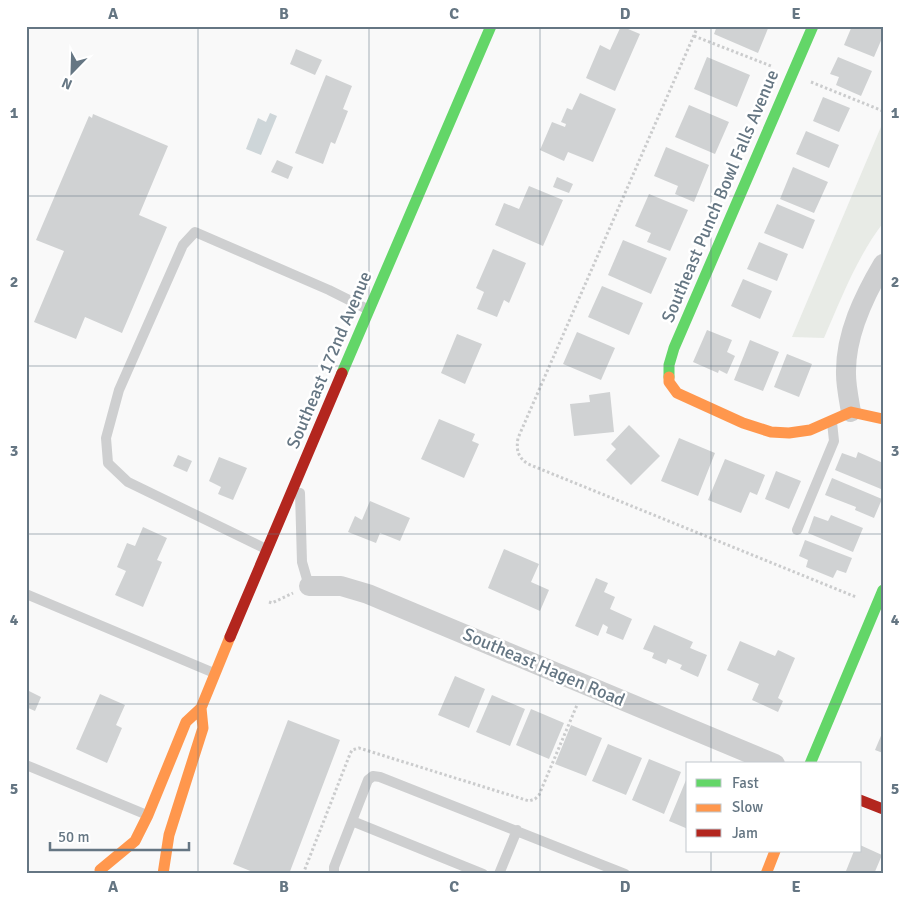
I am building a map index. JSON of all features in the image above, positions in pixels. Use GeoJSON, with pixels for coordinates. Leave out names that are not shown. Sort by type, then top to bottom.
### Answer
{"type":"FeatureCollection","features":[{"type":"Feature","properties":{"kind":"main road","name":"Southeast 172nd Avenue"},"geometry":{"type":"LineString","coordinates":[[100,870],[135,841],[148,816],[186,722],[201,708],[266,549],[491,26]]}},
{"type":"Feature","properties":{"kind":"main road","name":"Southeast Punch Bowl Falls Avenue"},"geometry":{"type":"LineString","coordinates":[[813,26],[674,348],[669,365],[668,382],[677,393],[689,399],[743,423],[771,432],[789,433],[810,430],[841,415]]}},
{"type":"Feature","properties":{"kind":"main road"},"geometry":{"type":"LineString","coordinates":[[841,415],[883,418]]}},
{"type":"Feature","properties":{"kind":"main road"},"geometry":{"type":"LineString","coordinates":[[811,762],[883,590]]}},
{"type":"Feature","properties":{"kind":"main road","name":"Southeast 172nd Avenue"},"geometry":{"type":"LineString","coordinates":[[163,874],[169,835],[203,728],[201,708]]}},
{"type":"Feature","properties":{"kind":"main road"},"geometry":{"type":"LineString","coordinates":[[862,801],[883,809]]}},
{"type":"Feature","properties":{"kind":"main road"},"geometry":{"type":"LineString","coordinates":[[766,874],[775,852]]}},
{"type":"Feature","properties":{"kind":"main road"},"geometry":{"type":"LineString","coordinates":[[86,872],[100,870],[118,872]]}},
{"type":"Feature","properties":{"kind":"street"},"geometry":{"type":"LineString","coordinates":[[841,415],[851,335],[870,285],[883,264]]}},
{"type":"Feature","properties":{"kind":"street","name":"Southeast Hagen Road"},"geometry":{"type":"LineString","coordinates":[[309,586],[341,586],[368,594],[770,762]]}},
{"type":"Feature","properties":{"kind":"lane"},"geometry":{"type":"LineString","coordinates":[[266,549],[128,482],[108,463],[106,438],[119,390],[184,246],[195,232],[329,290],[369,310]]}},
{"type":"Feature","properties":{"kind":"lane"},"geometry":{"type":"LineString","coordinates":[[797,530],[834,441],[841,415]]}},
{"type":"Feature","properties":{"kind":"lane"},"geometry":{"type":"LineString","coordinates":[[300,472],[302,562],[309,586]]}},
{"type":"Feature","properties":{"kind":"lane"},"geometry":{"type":"LineString","coordinates":[[26,594],[215,674]]}},
{"type":"Feature","properties":{"kind":"lane"},"geometry":{"type":"LineString","coordinates":[[26,765],[148,816]]}},
{"type":"Feature","properties":{"kind":"lane"},"geometry":{"type":"LineString","coordinates":[[334,874],[334,867],[368,780],[373,776],[380,777],[517,830],[625,874]]}},
{"type":"Feature","properties":{"kind":"lane"},"geometry":{"type":"LineString","coordinates":[[352,821],[483,874]]}},
{"type":"Feature","properties":{"kind":"lane"},"geometry":{"type":"LineString","coordinates":[[499,874],[517,830]]}},
{"type":"Feature","properties":{"kind":"path"},"geometry":{"type":"LineString","coordinates":[[248,593],[272,603],[309,586]]}},
{"type":"Feature","properties":{"kind":"path"},"geometry":{"type":"LineString","coordinates":[[303,874],[352,750],[359,748],[529,801],[536,799],[539,795],[577,705]]}},
{"type":"Feature","properties":{"kind":"shaded area"},"geometry":{"type":"Polygon","coordinates":[[[270,113],[277,116],[261,155],[246,149],[258,118],[266,122],[270,113]]]}},
{"type":"Feature","properties":{"kind":"shaded area"},"geometry":{"type":"Polygon","coordinates":[[[883,122],[883,223],[857,264],[824,338],[792,337],[883,122]]]}},
{"type":"Feature","properties":{"kind":"building"},"geometry":{"type":"Polygon","coordinates":[[[621,26],[640,34],[615,91],[586,78],[600,45],[610,50],[621,26]]]}},
{"type":"Feature","properties":{"kind":"building"},"geometry":{"type":"Polygon","coordinates":[[[717,26],[769,26],[758,53],[714,34],[717,26]]]}},
{"type":"Feature","properties":{"kind":"building"},"geometry":{"type":"Polygon","coordinates":[[[852,26],[874,26],[883,30],[883,36],[874,57],[844,45],[852,26]]]}},
{"type":"Feature","properties":{"kind":"building"},"geometry":{"type":"Polygon","coordinates":[[[296,49],[322,60],[315,75],[290,64],[296,49]]]}},
{"type":"Feature","properties":{"kind":"building"},"geometry":{"type":"Polygon","coordinates":[[[707,57],[750,75],[737,107],[694,89],[707,57]]]}},
{"type":"Feature","properties":{"kind":"building"},"geometry":{"type":"Polygon","coordinates":[[[838,57],[872,71],[861,96],[836,85],[839,77],[830,74],[838,57]]]}},
{"type":"Feature","properties":{"kind":"building"},"geometry":{"type":"Polygon","coordinates":[[[326,75],[352,86],[343,109],[348,111],[335,144],[331,142],[323,164],[295,153],[326,75]]]}},
{"type":"Feature","properties":{"kind":"building"},"geometry":{"type":"Polygon","coordinates":[[[580,93],[616,109],[593,162],[568,152],[564,161],[540,150],[552,122],[565,127],[566,124],[561,122],[567,108],[572,110],[580,93]]]}},
{"type":"Feature","properties":{"kind":"building"},"geometry":{"type":"Polygon","coordinates":[[[823,97],[850,108],[839,132],[813,121],[823,97]]]}},
{"type":"Feature","properties":{"kind":"building"},"geometry":{"type":"Polygon","coordinates":[[[689,105],[729,122],[715,154],[675,137],[689,105]]]}},
{"type":"Feature","properties":{"kind":"building"},"geometry":{"type":"Polygon","coordinates":[[[93,114],[168,146],[139,215],[167,227],[122,333],[85,317],[76,339],[34,322],[64,251],[36,240],[89,116],[92,118],[93,114]]]}},
{"type":"Feature","properties":{"kind":"building"},"geometry":{"type":"Polygon","coordinates":[[[806,131],[839,145],[829,168],[796,154],[806,131]]]}},
{"type":"Feature","properties":{"kind":"building"},"geometry":{"type":"Polygon","coordinates":[[[666,147],[709,165],[694,202],[675,194],[678,186],[654,176],[666,147]]]}},
{"type":"Feature","properties":{"kind":"building"},"geometry":{"type":"Polygon","coordinates":[[[277,160],[293,167],[288,179],[271,172],[277,160]]]}},
{"type":"Feature","properties":{"kind":"building"},"geometry":{"type":"Polygon","coordinates":[[[793,167],[828,182],[814,213],[780,199],[793,167]]]}},
{"type":"Feature","properties":{"kind":"building"},"geometry":{"type":"Polygon","coordinates":[[[557,177],[573,184],[569,193],[553,187],[557,177]]]}},
{"type":"Feature","properties":{"kind":"building"},"geometry":{"type":"Polygon","coordinates":[[[529,186],[563,200],[543,246],[495,225],[504,203],[519,209],[529,186]]]}},
{"type":"Feature","properties":{"kind":"building"},"geometry":{"type":"Polygon","coordinates":[[[649,194],[688,210],[670,251],[647,242],[651,233],[635,226],[649,194]]]}},
{"type":"Feature","properties":{"kind":"building"},"geometry":{"type":"Polygon","coordinates":[[[777,204],[815,220],[803,249],[764,233],[777,204]]]}},
{"type":"Feature","properties":{"kind":"building"},"geometry":{"type":"Polygon","coordinates":[[[623,240],[667,258],[651,294],[608,275],[623,240]]]}},
{"type":"Feature","properties":{"kind":"building"},"geometry":{"type":"Polygon","coordinates":[[[759,242],[788,254],[777,281],[747,269],[759,242]]]}},
{"type":"Feature","properties":{"kind":"building"},"geometry":{"type":"Polygon","coordinates":[[[493,249],[526,263],[509,303],[504,300],[497,317],[477,309],[484,292],[476,288],[493,249]]]}},
{"type":"Feature","properties":{"kind":"building"},"geometry":{"type":"Polygon","coordinates":[[[743,279],[772,291],[760,319],[731,306],[743,279]]]}},
{"type":"Feature","properties":{"kind":"building"},"geometry":{"type":"Polygon","coordinates":[[[602,286],[643,303],[629,335],[588,317],[602,286]]]}},
{"type":"Feature","properties":{"kind":"building"},"geometry":{"type":"Polygon","coordinates":[[[707,330],[732,340],[727,352],[735,356],[727,374],[719,370],[718,373],[693,362],[707,330]]]}},
{"type":"Feature","properties":{"kind":"building"},"geometry":{"type":"Polygon","coordinates":[[[577,332],[615,348],[601,380],[563,364],[577,332]]]}},
{"type":"Feature","properties":{"kind":"building"},"geometry":{"type":"Polygon","coordinates":[[[457,334],[482,344],[465,384],[441,373],[457,334]]]}},
{"type":"Feature","properties":{"kind":"building"},"geometry":{"type":"Polygon","coordinates":[[[750,340],[779,352],[763,391],[734,380],[750,340]]]}},
{"type":"Feature","properties":{"kind":"building"},"geometry":{"type":"Polygon","coordinates":[[[787,354],[812,364],[799,397],[774,387],[787,354]]]}},
{"type":"Feature","properties":{"kind":"building"},"geometry":{"type":"Polygon","coordinates":[[[610,392],[614,432],[574,436],[570,404],[590,402],[589,395],[610,392]]]}},
{"type":"Feature","properties":{"kind":"building"},"geometry":{"type":"Polygon","coordinates":[[[439,419],[475,434],[472,441],[479,444],[464,478],[421,459],[439,419]]]}},
{"type":"Feature","properties":{"kind":"building"},"geometry":{"type":"Polygon","coordinates":[[[629,425],[660,456],[631,485],[606,460],[616,449],[611,444],[629,425]]]}},
{"type":"Feature","properties":{"kind":"building"},"geometry":{"type":"Polygon","coordinates":[[[679,438],[715,453],[698,496],[661,481],[679,438]]]}},
{"type":"Feature","properties":{"kind":"building"},"geometry":{"type":"Polygon","coordinates":[[[858,452],[883,463],[883,484],[881,489],[835,470],[842,453],[856,458],[858,452]]]}},
{"type":"Feature","properties":{"kind":"building"},"geometry":{"type":"Polygon","coordinates":[[[178,455],[192,461],[187,472],[173,466],[178,455]]]}},
{"type":"Feature","properties":{"kind":"building"},"geometry":{"type":"Polygon","coordinates":[[[219,457],[247,468],[233,500],[218,494],[221,487],[209,481],[219,457]]]}},
{"type":"Feature","properties":{"kind":"building"},"geometry":{"type":"Polygon","coordinates":[[[725,459],[765,475],[757,495],[750,492],[741,513],[708,500],[725,459]]]}},
{"type":"Feature","properties":{"kind":"building"},"geometry":{"type":"Polygon","coordinates":[[[776,471],[801,481],[789,509],[765,499],[776,471]]]}},
{"type":"Feature","properties":{"kind":"building"},"geometry":{"type":"Polygon","coordinates":[[[832,478],[882,499],[874,518],[855,510],[856,507],[825,495],[832,478]]]}},
{"type":"Feature","properties":{"kind":"building"},"geometry":{"type":"Polygon","coordinates":[[[370,501],[410,518],[400,541],[380,533],[376,543],[348,532],[355,516],[362,520],[370,501]]]}},
{"type":"Feature","properties":{"kind":"building"},"geometry":{"type":"Polygon","coordinates":[[[831,515],[863,528],[853,552],[808,533],[814,516],[828,521],[831,515]]]}},
{"type":"Feature","properties":{"kind":"building"},"geometry":{"type":"Polygon","coordinates":[[[143,527],[167,538],[157,560],[162,562],[143,607],[115,595],[126,571],[117,567],[127,543],[135,546],[143,527]]]}},
{"type":"Feature","properties":{"kind":"building"},"geometry":{"type":"Polygon","coordinates":[[[805,540],[852,558],[846,573],[837,570],[833,578],[806,567],[808,560],[799,556],[805,540]]]}},
{"type":"Feature","properties":{"kind":"building"},"geometry":{"type":"Polygon","coordinates":[[[504,549],[539,564],[531,582],[549,590],[540,611],[488,588],[504,549]]]}},
{"type":"Feature","properties":{"kind":"building"},"geometry":{"type":"Polygon","coordinates":[[[596,578],[608,583],[604,592],[615,597],[610,609],[632,619],[623,640],[606,633],[608,627],[603,624],[598,636],[575,626],[596,578]]]}},
{"type":"Feature","properties":{"kind":"building"},"geometry":{"type":"Polygon","coordinates":[[[654,625],[693,642],[690,648],[707,655],[698,677],[680,669],[682,665],[668,659],[666,664],[652,658],[654,653],[643,649],[654,625]]]}},
{"type":"Feature","properties":{"kind":"building"},"geometry":{"type":"Polygon","coordinates":[[[740,641],[775,656],[778,650],[795,658],[778,698],[783,701],[778,712],[752,700],[759,684],[727,670],[740,641]]]}},
{"type":"Feature","properties":{"kind":"building"},"geometry":{"type":"Polygon","coordinates":[[[455,676],[485,689],[469,728],[438,715],[455,676]]]}},
{"type":"Feature","properties":{"kind":"building"},"geometry":{"type":"Polygon","coordinates":[[[29,691],[41,697],[35,711],[26,707],[26,698],[29,691]]]}},
{"type":"Feature","properties":{"kind":"building"},"geometry":{"type":"Polygon","coordinates":[[[100,694],[125,705],[116,725],[122,728],[107,763],[76,749],[100,694]]]}},
{"type":"Feature","properties":{"kind":"building"},"geometry":{"type":"Polygon","coordinates":[[[492,695],[525,709],[510,746],[476,732],[492,695]]]}},
{"type":"Feature","properties":{"kind":"building"},"geometry":{"type":"Polygon","coordinates":[[[531,709],[564,723],[549,759],[516,745],[531,709]]]}},
{"type":"Feature","properties":{"kind":"building"},"geometry":{"type":"Polygon","coordinates":[[[288,720],[340,740],[289,874],[258,874],[233,864],[288,720]]]}},
{"type":"Feature","properties":{"kind":"building"},"geometry":{"type":"Polygon","coordinates":[[[571,725],[602,738],[586,776],[555,764],[571,725]]]}},
{"type":"Feature","properties":{"kind":"building"},"geometry":{"type":"Polygon","coordinates":[[[883,731],[883,753],[875,750],[883,731]]]}},
{"type":"Feature","properties":{"kind":"building"},"geometry":{"type":"Polygon","coordinates":[[[608,744],[642,758],[626,795],[592,781],[608,744]]]}},
{"type":"Feature","properties":{"kind":"building"},"geometry":{"type":"Polygon","coordinates":[[[649,759],[681,772],[664,814],[632,800],[649,759]]]}},
{"type":"Feature","properties":{"kind":"building"},"geometry":{"type":"Polygon","coordinates":[[[686,780],[686,828],[669,821],[686,780]]]}},
{"type":"Feature","properties":{"kind":"building"},"geometry":{"type":"Polygon","coordinates":[[[862,846],[882,855],[874,874],[853,874],[846,871],[854,852],[862,852],[862,846]]]}},
{"type":"Feature","properties":{"kind":"traffic: fast"},"geometry":{"type":"LineString","coordinates":[[342,373],[491,26]]}},
{"type":"Feature","properties":{"kind":"traffic: fast"},"geometry":{"type":"LineString","coordinates":[[669,377],[669,365],[674,348],[813,26]]}},
{"type":"Feature","properties":{"kind":"traffic: fast"},"geometry":{"type":"LineString","coordinates":[[811,762],[883,590]]}},
{"type":"Feature","properties":{"kind":"traffic: slow"},"geometry":{"type":"LineString","coordinates":[[669,377],[669,382],[677,393],[743,423],[771,432],[789,433],[810,430],[851,412],[883,419]]}},
{"type":"Feature","properties":{"kind":"traffic: slow"},"geometry":{"type":"LineString","coordinates":[[100,870],[135,841],[148,815],[186,722],[201,708],[230,637]]}},
{"type":"Feature","properties":{"kind":"traffic: slow"},"geometry":{"type":"LineString","coordinates":[[163,874],[169,835],[203,728],[201,708]]}},
{"type":"Feature","properties":{"kind":"traffic: slow"},"geometry":{"type":"LineString","coordinates":[[766,874],[775,852]]}},
{"type":"Feature","properties":{"kind":"traffic: jam"},"geometry":{"type":"LineString","coordinates":[[230,637],[342,373]]}},
{"type":"Feature","properties":{"kind":"traffic: jam"},"geometry":{"type":"LineString","coordinates":[[862,801],[883,809]]}}]}
